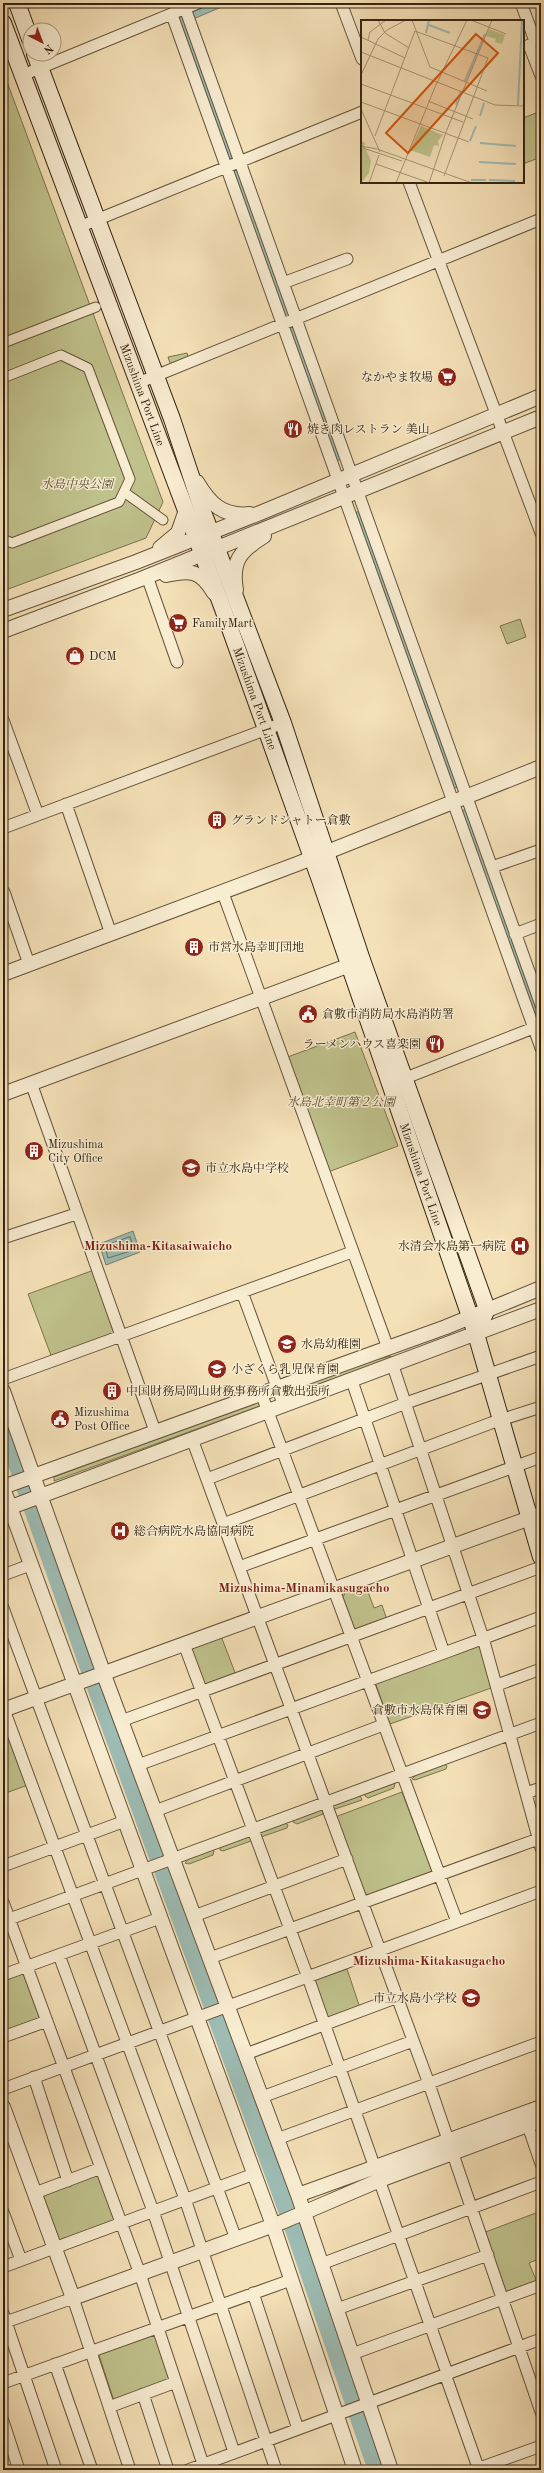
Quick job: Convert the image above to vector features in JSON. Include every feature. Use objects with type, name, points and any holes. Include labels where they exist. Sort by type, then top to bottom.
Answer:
[{"type":"main road","points":[[17,3],[24,22]]},
{"type":"main road","name":"Mizushima Port Line","points":[[3,23],[8,54],[23,75],[186,510],[203,535]]},
{"type":"main road","name":"Mizushima Port Line","points":[[38,62],[156,376],[190,472],[203,535],[230,606],[283,723],[327,853],[355,963],[390,1084],[476,1334],[514,1466],[535,1516],[541,1557]]},
{"type":"main road","name":"Mizushima Port Line","points":[[230,606],[265,730],[312,859],[355,963],[406,1078],[487,1309]]},
{"type":"main road","points":[[476,1334],[487,1309]]},
{"type":"street","points":[[62,53],[182,12],[198,3]]},
{"type":"street","points":[[341,3],[361,53]]},
{"type":"street","points":[[521,3],[541,76]]},
{"type":"street","points":[[182,12],[233,166],[290,322],[358,492],[375,562],[407,652],[453,803],[504,924],[537,1026],[541,1048]]},
{"type":"street","points":[[182,12],[233,166],[283,283],[290,322],[338,481],[375,562]]},
{"type":"street","points":[[23,75],[37,62]]},
{"type":"street","points":[[79,227],[233,166],[361,112]]},
{"type":"street","points":[[409,183],[541,533]]},
{"type":"street","points":[[138,383],[439,262],[541,219]]},
{"type":"street","points":[[283,283],[347,259]]},
{"type":"street","points":[[3,343],[96,307]]},
{"type":"street","points":[[3,376],[61,355],[88,368],[130,479],[119,502],[12,543],[3,538]]},
{"type":"street","points":[[3,610],[136,562],[260,513],[541,396]]},
{"type":"street","points":[[3,631],[144,579],[541,417]]},
{"type":"street","points":[[190,472],[206,498],[222,512],[234,514],[260,513]]},
{"type":"street","points":[[124,492],[163,520]]},
{"type":"street","points":[[136,562],[175,537],[182,524],[186,510]]},
{"type":"street","points":[[230,606],[235,565],[238,558],[250,546],[284,522]]},
{"type":"street","points":[[144,579],[177,572],[200,575],[230,606]]},
{"type":"street","points":[[144,579],[178,662]]},
{"type":"street","points":[[407,652],[467,798],[492,867],[504,924],[516,934],[541,1005]]},
{"type":"street","points":[[3,720],[38,814]]},
{"type":"street","points":[[3,828],[283,723]]},
{"type":"street","points":[[3,974],[312,859],[541,767]]},
{"type":"street","points":[[66,804],[112,934]]},
{"type":"street","points":[[492,867],[541,850]]},
{"type":"street","points":[[4,892],[29,964]]},
{"type":"street","points":[[223,892],[388,1348]]},
{"type":"street","points":[[516,934],[541,924]]},
{"type":"street","points":[[3,1094],[355,963]]},
{"type":"street","points":[[390,1084],[537,1026]]},
{"type":"street","points":[[31,1083],[76,1214],[155,1431]]},
{"type":"street","points":[[3,1238],[76,1214]]},
{"type":"street","points":[[3,1379],[352,1252]]},
{"type":"street","points":[[16,1482],[388,1348],[541,1288]]},
{"type":"street","points":[[242,1292],[284,1406]]},
{"type":"street","points":[[22,1503],[393,1366],[541,1309]]},
{"type":"street","points":[[206,1479],[406,1403],[541,1356]]},
{"type":"street","points":[[210,1958],[438,1874],[540,1841],[483,1638],[393,1366]]},
{"type":"street","points":[[352,1381],[394,1510],[444,1653]]},
{"type":"street","points":[[3,1391],[16,1482],[22,1503],[90,1678],[125,1820],[147,1868],[160,1918],[202,2017],[254,2174],[321,2264],[352,2354],[365,2404],[391,2470]]},
{"type":"street","points":[[261,1393],[456,1922]]},
{"type":"street","points":[[223,1524],[501,1420],[541,1407]]},
{"type":"street","points":[[192,1439],[274,1665],[292,1708],[398,1997],[472,2208],[541,2412]]},
{"type":"street","points":[[239,1567],[541,1457]]},
{"type":"street","points":[[16,1482],[22,1503],[30,1565],[90,1678],[121,1720],[155,1811],[168,1861],[194,1916],[210,1958],[223,2008],[246,2054],[298,2196],[288,2219],[291,2280],[339,2414],[355,2470]]},
{"type":"street","points":[[276,2470],[186,2199],[127,2044],[92,1943],[3,1709],[37,1698],[535,1516]]},
{"type":"street","points":[[3,1575],[30,1565]]},
{"type":"street","points":[[121,1720],[541,1567]]},
{"type":"street","points":[[3,1608],[236,2239]]},
{"type":"street","points":[[138,1765],[541,1617]]},
{"type":"street","points":[[184,1644],[308,1977],[378,2173],[477,2470],[541,2446]]},
{"type":"street","points":[[497,1685],[541,1669]]},
{"type":"street","points":[[6,1920],[541,1723]]},
{"type":"street","points":[[155,1811],[383,1725]]},
{"type":"street","points":[[526,1793],[541,1788]]},
{"type":"street","points":[[3,1866],[125,1820]]},
{"type":"street","points":[[194,1916],[347,1859]]},
{"type":"street","points":[[3,2088],[202,2017],[541,1891]]},
{"type":"street","points":[[3,1902],[6,1920],[27,1967],[122,2223],[203,2464]]},
{"type":"street","points":[[3,1976],[160,1918]]},
{"type":"street","points":[[59,1955],[153,2211],[234,2452]]},
{"type":"street","points":[[246,2054],[398,1997]]},
{"type":"street","points":[[3,2037],[47,2021]]},
{"type":"street","points":[[262,2097],[413,2041]]},
{"type":"street","points":[[277,2139],[541,2042]]},
{"type":"street","points":[[34,2077],[68,2181]]},
{"type":"street","points":[[3,2107],[56,2248],[130,2470]]},
{"type":"street","points":[[56,2470],[4,2320],[73,2298],[288,2219],[378,2173],[450,2146],[531,2120],[541,2107]]},
{"type":"street","points":[[531,2120],[541,2164]]},
{"type":"street","points":[[35,2193],[101,2168]]},
{"type":"street","points":[[298,2196],[351,2176],[378,2173]]},
{"type":"street","points":[[3,2267],[254,2174]]},
{"type":"street","points":[[288,2219],[351,2176]]},
{"type":"street","points":[[321,2264],[541,2182]]},
{"type":"street","points":[[3,2212],[21,2260]]},
{"type":"street","points":[[337,2309],[488,2255]]},
{"type":"street","points":[[3,2383],[220,2304],[291,2280]]},
{"type":"street","points":[[352,2354],[541,2285]]},
{"type":"street","points":[[253,2293],[298,2429]]},
{"type":"street","points":[[188,2470],[541,2339]]},
{"type":"street","points":[[55,2364],[92,2470]]},
{"type":"street","points":[[109,2407],[176,2382]]},
{"type":"street","points":[[143,2394],[168,2470]]},
{"type":"street","points":[[3,2421],[19,2470]]},
{"type":"green space","name":"水島中央公園","points":[[3,71],[163,502],[146,538],[3,591]]},
{"type":"green space","points":[[536,113],[541,126],[541,157],[524,164],[524,118]]},
{"type":"green space","points":[[187,353],[189,359],[171,366],[168,357]]},
{"type":"green space","points":[[520,619],[526,637],[507,644],[500,626]]},
{"type":"green space","name":"水島北幸町第２公園","points":[[355,1032],[398,1146],[328,1172],[285,1058]]},
{"type":"green space","points":[[94,1270],[116,1332],[112,1336],[52,1358],[28,1294]]},
{"type":"green space","points":[[391,1356],[391,1358],[286,1396],[284,1391],[358,1364]]},
{"type":"green space","points":[[258,1401],[260,1406],[54,1481],[54,1477]]},
{"type":"green space","points":[[365,1584],[374,1608],[382,1605],[387,1620],[355,1631],[343,1597],[347,1590]]},
{"type":"green space","points":[[221,1636],[236,1675],[203,1687],[189,1648]]},
{"type":"green space","points":[[481,1644],[494,1687],[390,1724],[375,1682]]},
{"type":"green space","points":[[3,1718],[28,1785],[3,1794]]},
{"type":"green space","points":[[444,1764],[447,1766],[446,1769],[415,1780],[412,1779],[417,1774]]},
{"type":"green space","points":[[395,1783],[394,1788],[368,1798],[365,1796],[365,1794]]},
{"type":"green space","points":[[402,1792],[433,1874],[365,1899],[335,1817]]},
{"type":"green space","points":[[360,1795],[362,1800],[332,1810],[332,1805]]},
{"type":"green space","points":[[323,1809],[323,1814],[297,1824],[293,1822],[293,1820]]},
{"type":"green space","points":[[285,1823],[288,1825],[287,1828],[261,1837],[258,1833]]},
{"type":"green space","points":[[250,1836],[251,1841],[223,1851],[220,1850],[220,1847]]},
{"type":"green space","points":[[211,1850],[214,1851],[213,1855],[189,1864],[185,1863],[189,1858]]},
{"type":"green space","points":[[347,1969],[360,2008],[327,2021],[313,1981]]},
{"type":"green space","points":[[23,1971],[42,2019],[3,2034],[3,1978]]},
{"type":"green space","points":[[99,2173],[116,2222],[59,2240],[41,2194]]},
{"type":"green space","points":[[541,2211],[541,2258],[529,2263],[537,2282],[505,2294],[483,2233]]},
{"type":"green space","points":[[155,2332],[171,2382],[114,2401],[98,2352]]},
{"type":"water","points":[[214,3],[231,3],[186,22],[342,459],[336,461],[178,18]]},
{"type":"water","points":[[360,511],[458,787],[452,789],[354,513]]},
{"type":"water","points":[[466,809],[541,1017],[541,1034],[461,811]]},
{"type":"water","points":[[133,1231],[140,1252],[106,1265],[99,1244]]},
{"type":"waterway","points":[[3,1424],[89,1668],[294,2229],[377,2470]]},
{"type":"waterway","points":[[3,1442],[16,1478]]},
{"type":"waterway","points":[[18,1485],[23,1498]]},
{"type":"waterway","points":[[26,1506],[86,1676]]},
{"type":"waterway","points":[[88,1683],[208,2010]]},
{"type":"waterway","points":[[210,2015],[284,2217]]},
{"type":"waterway","points":[[286,2224],[349,2408]]},
{"type":"waterway","points":[[351,2413],[370,2470]]},
{"type":"place","name":"なかやま牧場","points":[[447,377]]},
{"type":"place","name":"焼き肉レストラン 美山","points":[[293,429]]},
{"type":"place","name":"FamilyMart","points":[[178,623]]},
{"type":"place","name":"DCM","points":[[75,656]]},
{"type":"place","name":"グランドシャトー倉敷","points":[[217,820]]},
{"type":"place","name":"市営水島幸町団地","points":[[194,947]]},
{"type":"place","name":"倉敷市消防局水島消防署","points":[[308,1014]]},
{"type":"place","name":"ラーメンハウス喜楽園","points":[[435,1044]]},
{"type":"place","name":"Mizushima City Office","points":[[34,1151]]},
{"type":"place","name":"市立水島中学校","points":[[191,1168]]},
{"type":"place","name":"水清会水島第一病院","points":[[520,1246]]},
{"type":"place","name":"水島幼稚園","points":[[287,1344]]},
{"type":"place","name":"小ざくら乳児保育園","points":[[217,1369]]},
{"type":"place","name":"中国財務局岡山財務事務所倉敷出張所","points":[[112,1391]]},
{"type":"place","name":"Mizushima Post Office","points":[[60,1419]]},
{"type":"place","name":"総合病院水島協同病院","points":[[120,1531]]},
{"type":"place","name":"倉敷市水島保育園","points":[[482,1710]]},
{"type":"place","name":"市立水島小学校","points":[[471,1998]]},
{"type":"district","name":"Mizushima-Kitasaiwaicho","points":[[158,1245]]},
{"type":"district","name":"Mizushima-Minamikasugacho","points":[[304,1587]]},
{"type":"district","name":"Mizushima-Kitakasugacho","points":[[429,1960]]}]
